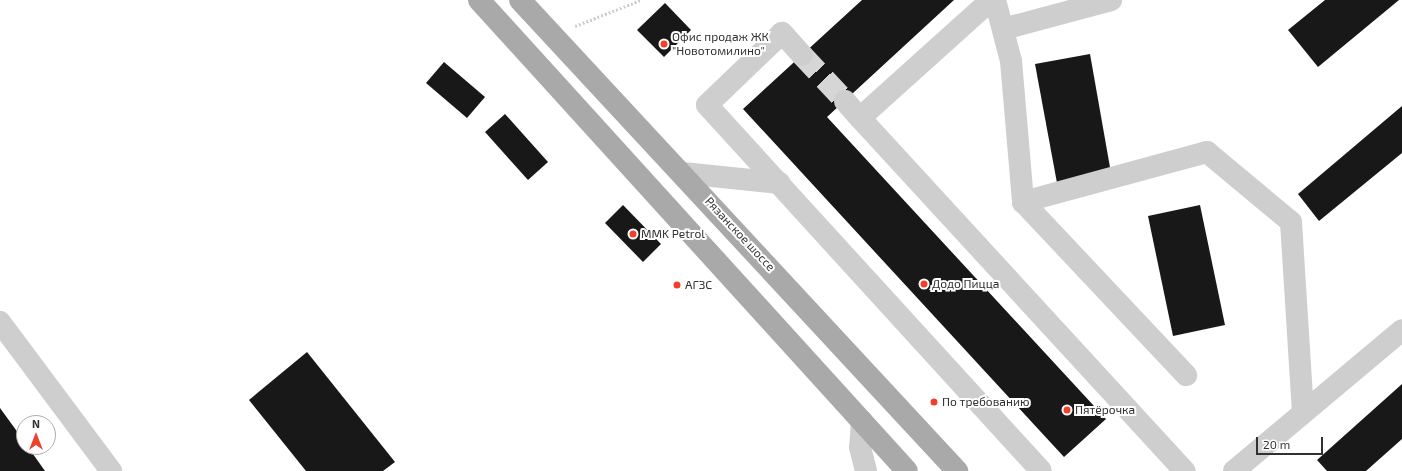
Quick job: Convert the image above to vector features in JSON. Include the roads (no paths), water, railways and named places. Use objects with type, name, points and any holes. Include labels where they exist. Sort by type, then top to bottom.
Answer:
[{"type":"main road","points":[[479,0],[907,471]]},
{"type":"main road","name":"Рязанское шоссе","points":[[520,0],[683,173],[957,471]]},
{"type":"lane","points":[[860,118],[991,0]]},
{"type":"lane","points":[[995,0],[1011,61],[1023,202],[1186,375]]},
{"type":"lane","points":[[1003,29],[1111,0]]},
{"type":"lane","points":[[802,55],[782,33],[707,104],[1041,471]]},
{"type":"lane","points":[[845,101],[1185,471]]},
{"type":"lane","points":[[1023,202],[1207,152],[1291,222],[1303,413]]},
{"type":"lane","points":[[683,173],[779,183]]},
{"type":"lane","points":[[0,322],[111,471]]},
{"type":"lane","points":[[1234,471],[1402,330]]},
{"type":"lane","points":[[862,421],[860,447],[866,471]]},
{"type":"tunnel","points":[[802,55],[845,101]]},
{"type":"place","name":"Офис продаж ЖК \"Новотомилино\"","points":[[664,44]]},
{"type":"place","name":"MMK Petrol","points":[[633,234]]},
{"type":"place","name":"Додо Пицца","points":[[924,284]]},
{"type":"place","name":"АГЗС","points":[[677,285]]},
{"type":"place","name":"По требованию","points":[[934,402]]},
{"type":"place","name":"Пятёрочка","points":[[1067,410]]}]
